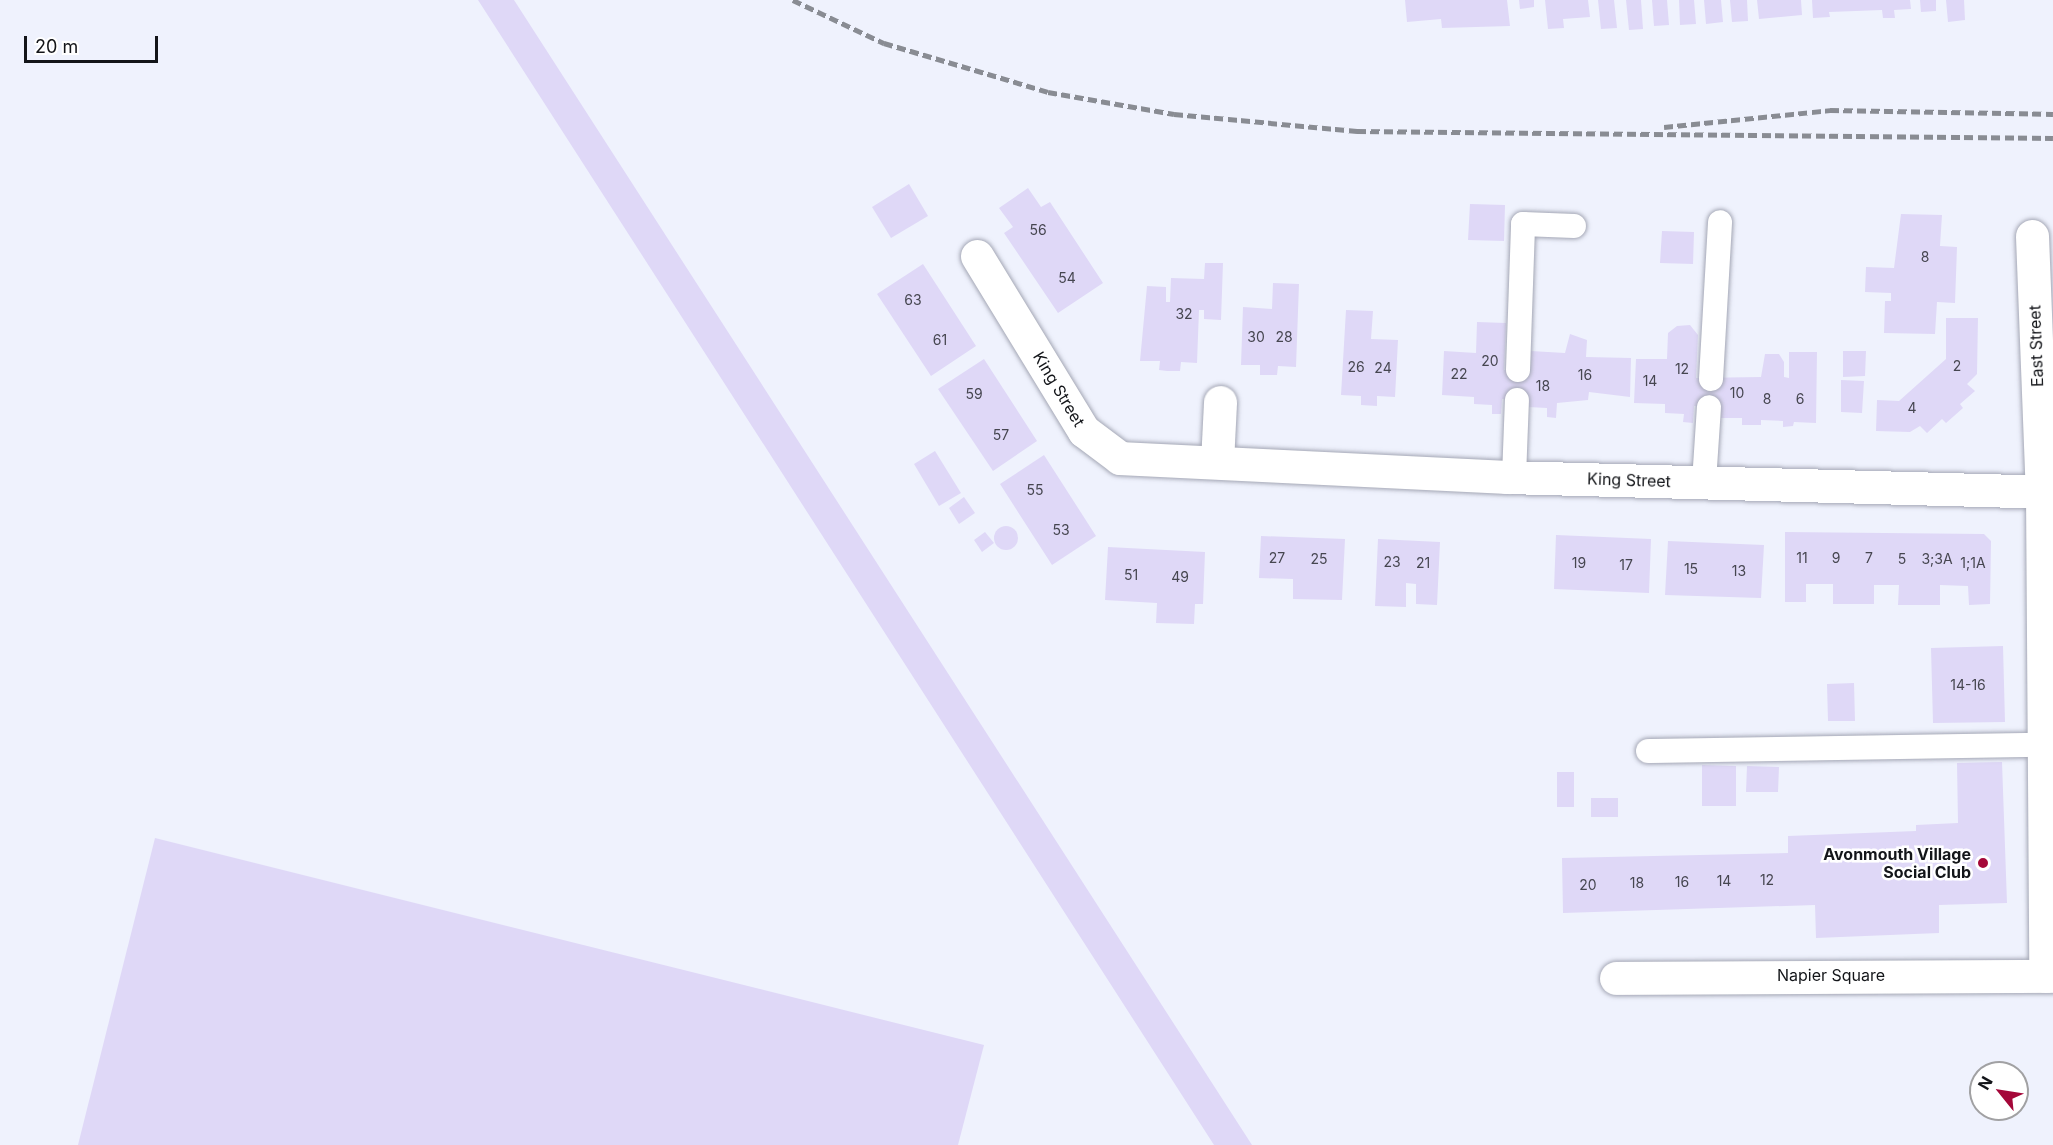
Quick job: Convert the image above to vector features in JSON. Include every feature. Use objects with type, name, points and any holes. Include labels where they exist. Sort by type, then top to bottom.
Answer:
[{"type":"street","name":"East Street","points":[[2043,237],[2047,492],[2044,745],[2049,976]]},
{"type":"street","name":"King Street","points":[[977,256],[1084,431],[1102,448],[1120,458],[1514,477],[2047,492]]},
{"type":"street","points":[[1217,462],[1221,402]]},
{"type":"street","name":"Napier Square","points":[[1616,978],[2049,976]]},
{"type":"lane","points":[[1711,379],[1720,222]]},
{"type":"lane","points":[[1518,370],[1523,224],[1574,226]]},
{"type":"lane","points":[[1514,477],[1517,400]]},
{"type":"lane","points":[[1704,482],[1709,407]]},
{"type":"lane","points":[[1648,750],[2044,745]]},
{"type":"building","points":[[478,0],[514,0],[1252,1145],[1214,1145]]},
{"type":"building","points":[[1405,0],[1507,0],[1510,26],[1442,28],[1441,19],[1407,22]]},
{"type":"building","points":[[1519,0],[1534,0],[1534,7],[1520,9]]},
{"type":"building","points":[[1545,0],[1588,0],[1590,17],[1563,19],[1564,28],[1548,29]]},
{"type":"building","points":[[1598,0],[1614,0],[1617,28],[1601,29]]},
{"type":"building","points":[[1626,0],[1641,0],[1643,29],[1629,30]]},
{"type":"building","points":[[1652,0],[1667,0],[1669,25],[1654,26]]},
{"type":"building","points":[[1679,0],[1694,0],[1696,24],[1680,25]]},
{"type":"building","points":[[1704,0],[1721,0],[1723,22],[1706,24]]},
{"type":"building","points":[[1730,0],[1747,0],[1748,21],[1732,22]]},
{"type":"building","points":[[1757,0],[1801,0],[1802,15],[1759,19]]},
{"type":"building","points":[[1812,0],[1910,0],[1911,9],[1894,10],[1895,18],[1883,18],[1882,10],[1829,12],[1830,17],[1813,18]]},
{"type":"building","points":[[1920,0],[1936,0],[1936,11],[1921,12]]},
{"type":"building","points":[[1946,0],[1964,0],[1965,20],[1948,22]]},
{"type":"building","points":[[909,184],[928,216],[891,238],[872,207]]},
{"type":"building","points":[[1028,188],[1041,207],[1050,202],[1103,283],[1058,313],[1004,233],[1013,227],[999,208]]},
{"type":"building","points":[[1470,204],[1505,205],[1504,241],[1468,240]]},
{"type":"building","points":[[1901,214],[1942,215],[1940,246],[1957,247],[1955,303],[1937,302],[1935,334],[1884,333],[1885,301],[1891,301],[1891,293],[1865,292],[1866,267],[1894,268]]},
{"type":"building","points":[[1662,231],[1694,232],[1693,264],[1660,263]]},
{"type":"building","points":[[1205,263],[1223,263],[1221,320],[1204,319],[1204,310],[1199,310],[1197,363],[1181,362],[1180,371],[1167,371],[1159,370],[1160,361],[1140,361],[1147,286],[1166,287],[1166,302],[1170,302],[1171,278],[1204,279]]},
{"type":"building","points":[[923,264],[976,346],[931,376],[877,294]]},
{"type":"building","points":[[1273,283],[1299,284],[1296,367],[1278,366],[1277,375],[1260,375],[1260,365],[1241,365],[1243,307],[1272,309]]},
{"type":"building","points":[[1346,310],[1373,311],[1371,339],[1398,340],[1395,397],[1377,396],[1377,406],[1361,405],[1361,396],[1341,395]]},
{"type":"building","points":[[1946,318],[1978,318],[1977,374],[1967,384],[1975,391],[1960,404],[1963,408],[1946,423],[1942,419],[1927,433],[1920,426],[1910,432],[1876,431],[1877,400],[1899,401],[1946,359]]},
{"type":"building","points":[[1477,322],[1506,323],[1504,370],[1530,371],[1531,351],[1565,353],[1570,334],[1587,340],[1586,357],[1631,358],[1630,397],[1589,392],[1588,400],[1557,403],[1556,418],[1547,417],[1547,408],[1528,407],[1528,400],[1502,399],[1501,414],[1492,414],[1492,405],[1474,404],[1474,397],[1442,395],[1444,351],[1476,353]]},
{"type":"building","points":[[1690,325],[1698,335],[1696,378],[1761,377],[1765,354],[1779,354],[1784,362],[1784,377],[1789,378],[1789,352],[1817,352],[1816,423],[1794,422],[1793,426],[1783,427],[1783,421],[1761,420],[1761,425],[1742,425],[1742,418],[1721,418],[1721,407],[1694,406],[1693,423],[1683,422],[1684,414],[1665,413],[1665,404],[1634,403],[1636,359],[1667,359],[1668,333],[1677,326]]},
{"type":"building","points":[[1843,351],[1866,351],[1865,376],[1843,377]]},
{"type":"building","points":[[984,359],[1037,441],[993,471],[938,389]]},
{"type":"building","points":[[1841,380],[1864,381],[1862,413],[1841,412]]},
{"type":"building","points":[[935,451],[961,493],[939,506],[914,464]]},
{"type":"building","points":[[1044,455],[1096,536],[1052,565],[1000,484]]},
{"type":"building","points":[[964,497],[975,513],[959,524],[949,508]]},
{"type":"building","points":[[1006,526],[1015,529],[1018,538],[1015,547],[1006,550],[997,547],[994,538],[997,529]]},
{"type":"building","points":[[985,532],[994,543],[982,552],[974,540]]},
{"type":"building","points":[[1785,532],[1984,534],[1991,541],[1990,604],[1969,605],[1968,586],[1940,585],[1940,605],[1898,605],[1899,585],[1874,585],[1874,604],[1833,604],[1833,584],[1806,584],[1806,602],[1785,602]]},
{"type":"building","points":[[1556,535],[1651,539],[1649,593],[1554,589]]},
{"type":"building","points":[[1261,536],[1345,539],[1342,600],[1293,599],[1293,579],[1259,578]]},
{"type":"building","points":[[1378,539],[1440,542],[1437,605],[1416,604],[1416,584],[1406,583],[1406,607],[1375,606]]},
{"type":"building","points":[[1668,541],[1764,545],[1761,598],[1665,595]]},
{"type":"building","points":[[1108,547],[1205,552],[1203,604],[1195,604],[1194,624],[1156,623],[1157,603],[1105,600]]},
{"type":"building","points":[[2003,646],[2005,722],[1933,723],[1931,648]]},
{"type":"building","points":[[1854,683],[1855,721],[1828,721],[1827,684]]},
{"type":"building","points":[[2002,762],[2007,903],[1939,905],[1939,933],[1816,938],[1815,905],[1563,913],[1562,858],[1788,853],[1788,836],[1916,831],[1916,825],[1958,823],[1957,763]]},
{"type":"building","points":[[1702,765],[1736,766],[1736,806],[1702,806]]},
{"type":"building","points":[[1747,766],[1779,767],[1778,792],[1746,792]]},
{"type":"building","points":[[1557,772],[1574,772],[1574,807],[1557,807]]},
{"type":"building","points":[[1591,798],[1618,798],[1618,817],[1591,817]]},
{"type":"building","points":[[155,838],[984,1045],[958,1145],[78,1145]]},
{"type":"railway","points":[[793,0],[884,43],[1048,92],[1174,114],[1357,131],[2053,138]]},
{"type":"railway","points":[[1664,127],[1830,110],[2053,114]]},
{"type":"place","name":"Avonmouth Village Social Club","points":[[1983,863]]}]
